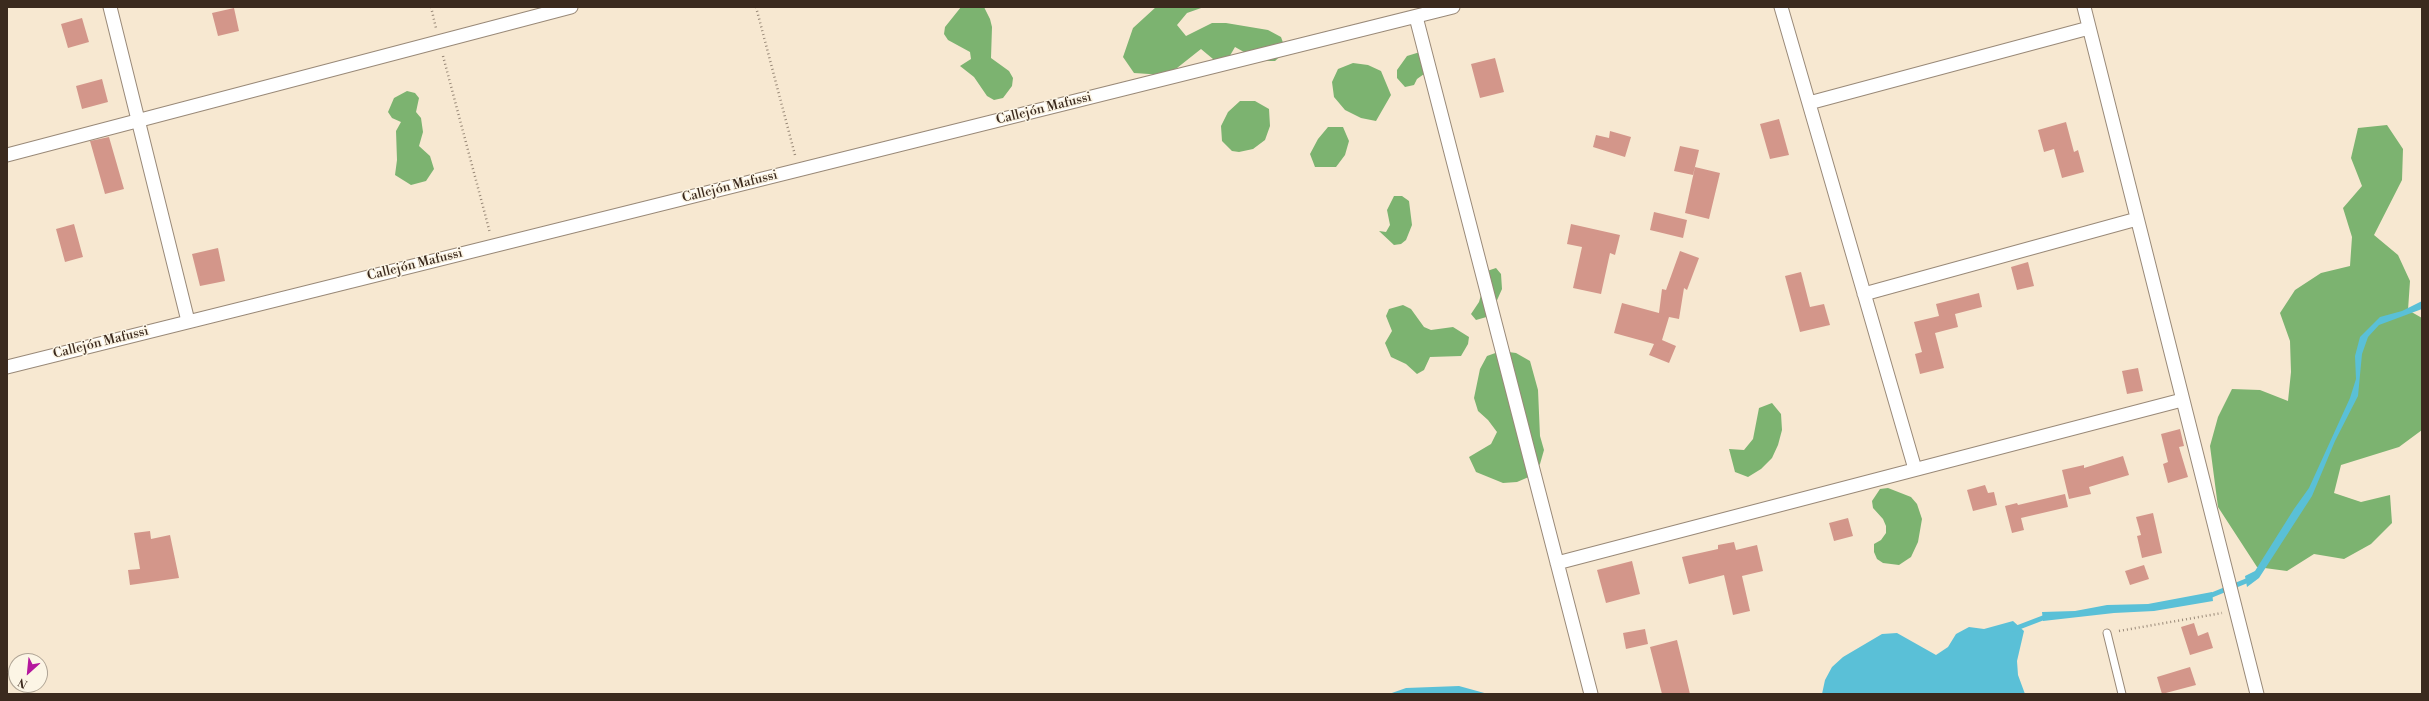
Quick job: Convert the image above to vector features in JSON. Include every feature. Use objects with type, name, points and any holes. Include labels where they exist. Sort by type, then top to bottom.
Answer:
[{"type":"street","points":[[110,7],[188,321]]},
{"type":"street","points":[[7,155],[571,7]]},
{"type":"street","name":"Callejón Mafussi","points":[[7,367],[493,245],[1416,17],[1437,9],[1453,7]]},
{"type":"street","points":[[1781,7],[1915,469]]},
{"type":"street","points":[[2084,7],[2257,694]]},
{"type":"street","points":[[1416,17],[1591,694]]},
{"type":"street","points":[[1809,104],[2089,28]]},
{"type":"street","points":[[1864,294],[2137,219]]},
{"type":"street","points":[[1557,563],[2182,400]]},
{"type":"lane","points":[[2107,633],[2122,694]]},
{"type":"path","points":[[431,7],[493,245]]},
{"type":"path","points":[[756,7],[799,170]]},
{"type":"path","points":[[2107,633],[2236,611]]},
{"type":"green space","points":[[961,7],[984,7],[990,19],[992,27],[991,58],[1009,71],[1013,78],[1012,86],[1003,98],[994,100],[987,96],[974,77],[960,66],[971,59],[970,52],[948,40],[944,34],[945,27]]},
{"type":"green space","points":[[1156,7],[1204,7],[1187,13],[1177,25],[1186,36],[1212,23],[1226,23],[1268,30],[1281,37],[1286,51],[1275,61],[1260,61],[1235,47],[1228,59],[1213,59],[1201,49],[1177,68],[1164,75],[1134,73],[1123,57],[1133,28]]},
{"type":"green space","points":[[1420,52],[1424,74],[1417,79],[1414,85],[1405,87],[1397,78],[1397,70],[1407,56]]},
{"type":"green space","points":[[1353,63],[1368,65],[1381,71],[1391,95],[1376,121],[1361,118],[1345,110],[1334,97],[1332,82],[1338,69]]},
{"type":"green space","points":[[407,91],[415,93],[419,98],[416,112],[421,118],[423,132],[419,146],[430,156],[434,169],[426,181],[411,185],[395,175],[397,160],[396,131],[401,122],[392,118],[388,112],[394,98]]},
{"type":"green space","points":[[1240,101],[1255,101],[1269,109],[1270,126],[1265,140],[1253,149],[1239,152],[1232,151],[1222,141],[1221,126],[1228,112]]},
{"type":"green space","points":[[2387,125],[2403,149],[2402,180],[2374,235],[2398,255],[2410,281],[2408,310],[2422,318],[2422,430],[2399,447],[2341,465],[2334,493],[2361,502],[2390,495],[2392,523],[2371,544],[2344,559],[2314,554],[2287,571],[2257,567],[2218,507],[2210,446],[2218,417],[2232,389],[2260,390],[2288,401],[2291,372],[2290,341],[2280,313],[2295,290],[2321,273],[2350,266],[2352,237],[2343,208],[2362,186],[2351,158],[2358,128]]},
{"type":"green space","points":[[1328,127],[1343,127],[1349,141],[1345,155],[1336,167],[1315,167],[1310,154],[1318,139]]},
{"type":"green space","points":[[1394,196],[1402,196],[1409,201],[1412,225],[1406,240],[1401,244],[1394,245],[1379,231],[1386,232],[1390,225],[1387,210]]},
{"type":"green space","points":[[1496,268],[1501,274],[1502,289],[1490,316],[1476,320],[1471,314],[1479,302],[1481,295],[1478,280],[1481,273]]},
{"type":"green space","points":[[1403,305],[1411,309],[1424,327],[1431,330],[1453,327],[1469,337],[1468,344],[1461,356],[1430,357],[1424,370],[1417,374],[1406,364],[1391,357],[1385,343],[1392,331],[1386,316],[1389,309]]},
{"type":"green space","points":[[1501,351],[1516,353],[1530,361],[1538,390],[1540,436],[1544,450],[1540,464],[1531,476],[1517,482],[1503,483],[1476,472],[1469,457],[1491,444],[1497,432],[1488,420],[1478,411],[1474,398],[1480,369],[1487,356]]},
{"type":"green space","points":[[1772,403],[1781,414],[1782,430],[1778,445],[1772,458],[1761,469],[1748,477],[1735,472],[1729,449],[1744,450],[1753,439],[1759,408]]},
{"type":"green space","points":[[1888,488],[1911,497],[1917,504],[1922,519],[1918,542],[1911,557],[1899,565],[1883,563],[1877,559],[1874,552],[1874,544],[1881,540],[1886,533],[1886,526],[1883,519],[1873,508],[1872,501],[1880,489]]},
{"type":"water","points":[[2422,301],[2422,309],[2379,325],[2368,337],[2362,354],[2358,396],[2335,441],[2312,496],[2259,578],[2247,587],[2245,576],[2255,571],[2309,488],[2350,398],[2356,379],[2355,356],[2360,337],[2380,317],[2402,311]]},
{"type":"water","points":[[2212,592],[2213,601],[2154,611],[2114,613],[2043,621],[2042,612],[2075,611],[2107,605],[2148,604]]},
{"type":"water","points":[[2013,621],[2024,631],[2017,661],[2018,675],[2025,694],[1822,694],[1825,680],[1832,667],[1843,657],[1882,634],[1897,633],[1936,655],[1948,647],[1956,634],[1969,627],[1984,629]]},
{"type":"water","points":[[1459,686],[1488,694],[1389,694],[1406,688]]},
{"type":"building","points":[[234,8],[239,31],[218,36],[212,13]]},
{"type":"building","points":[[82,18],[89,42],[68,48],[61,24]]},
{"type":"building","points":[[1495,58],[1504,92],[1480,98],[1471,64]]},
{"type":"building","points":[[102,79],[108,102],[82,109],[76,86]]},
{"type":"building","points":[[1779,119],[1789,155],[1770,159],[1760,124]]},
{"type":"building","points":[[2066,122],[2074,152],[2078,150],[2084,172],[2062,178],[2054,149],[2044,152],[2038,130]]},
{"type":"building","points":[[1610,131],[1631,137],[1625,157],[1593,147],[1596,135],[1609,138]]},
{"type":"building","points":[[109,137],[124,189],[105,194],[90,141]]},
{"type":"building","points":[[1680,146],[1699,150],[1693,175],[1674,171]]},
{"type":"building","points":[[1695,167],[1720,173],[1709,219],[1685,213]]},
{"type":"building","points":[[1654,212],[1687,220],[1683,238],[1650,230]]},
{"type":"building","points":[[74,224],[83,257],[65,262],[56,229]]},
{"type":"building","points":[[1571,224],[1620,235],[1615,255],[1610,253],[1601,294],[1573,288],[1582,247],[1567,244]]},
{"type":"building","points":[[218,248],[225,281],[200,286],[192,254]]},
{"type":"building","points":[[1680,251],[1699,258],[1687,290],[1684,288],[1679,319],[1669,317],[1662,340],[1676,346],[1669,363],[1649,355],[1654,344],[1614,333],[1622,303],[1659,313],[1662,289],[1666,290]]},
{"type":"building","points":[[2028,262],[2034,286],[2017,290],[2011,267]]},
{"type":"building","points":[[1801,272],[1810,307],[1824,304],[1830,325],[1800,332],[1785,276]]},
{"type":"building","points":[[1979,293],[1982,307],[1955,314],[1958,327],[1935,333],[1944,368],[1920,374],[1915,354],[1922,352],[1914,322],[1939,316],[1936,304]]},
{"type":"building","points":[[2138,368],[2143,391],[2127,394],[2122,371]]},
{"type":"building","points":[[2180,429],[2184,446],[2179,447],[2188,477],[2168,483],[2163,464],[2168,462],[2161,434]]},
{"type":"building","points":[[2123,456],[2129,475],[2089,487],[2091,494],[2069,499],[2062,470],[2084,465],[2084,468]]},
{"type":"building","points":[[1985,485],[1988,493],[1994,492],[1997,505],[1973,511],[1967,490]]},
{"type":"building","points":[[2065,494],[2068,507],[2021,518],[2024,530],[2012,533],[2005,506],[2017,503],[2018,505]]},
{"type":"building","points":[[2153,513],[2162,553],[2142,558],[2137,536],[2141,535],[2136,517]]},
{"type":"building","points":[[1848,518],[1853,536],[1834,541],[1829,523]]},
{"type":"building","points":[[150,531],[151,539],[170,535],[179,578],[130,585],[128,570],[140,569],[134,533]]},
{"type":"building","points":[[1734,542],[1736,550],[1757,545],[1763,571],[1742,576],[1750,611],[1733,615],[1724,575],[1689,584],[1682,557],[1718,549],[1718,545]]},
{"type":"building","points":[[1632,561],[1640,594],[1606,603],[1597,570]]},
{"type":"building","points":[[2144,565],[2149,579],[2130,585],[2125,571]]},
{"type":"building","points":[[2194,623],[2198,636],[2208,632],[2213,648],[2190,655],[2181,627]]},
{"type":"building","points":[[1645,629],[1648,644],[1626,649],[1623,633]]},
{"type":"building","points":[[1677,640],[1690,694],[1662,694],[1650,647]]},
{"type":"building","points":[[2190,667],[2196,685],[2162,694],[2157,677]]},
{"type":"waterway","points":[[2207,597],[2251,579]]},
{"type":"waterway","points":[[2014,629],[2048,616]]}]
